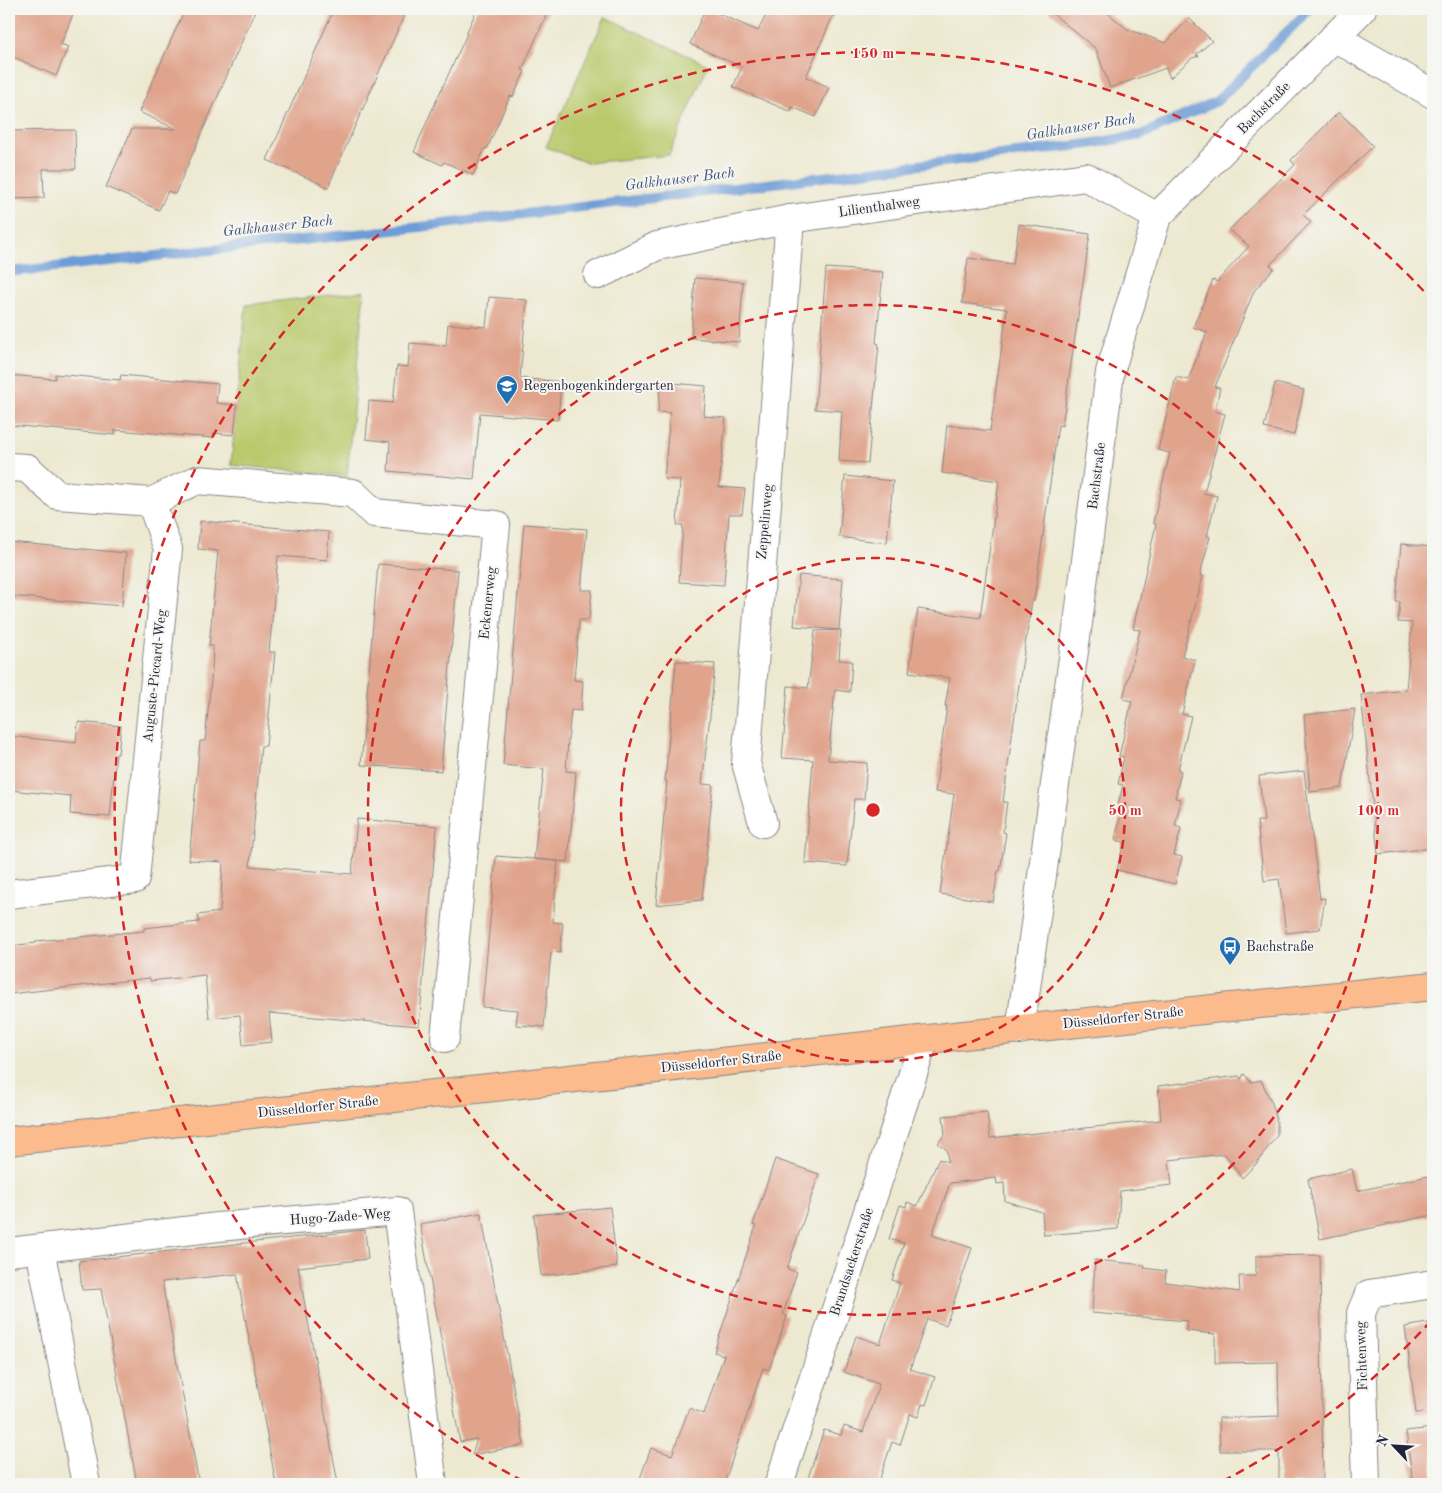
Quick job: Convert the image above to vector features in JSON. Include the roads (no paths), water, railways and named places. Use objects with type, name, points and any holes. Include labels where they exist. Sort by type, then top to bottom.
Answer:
[{"type":"main road","name":"Düsseldorfer Straße","points":[[9,1141],[1433,986]]},
{"type":"street","name":"Bachstraße","points":[[1020,1030],[1078,623],[1110,372],[1157,217],[1362,9]]},
{"type":"street","points":[[1334,37],[1433,94]]},
{"type":"street","name":"Lilienthalweg","points":[[598,275],[657,246],[790,219],[1086,177],[1157,217]]},
{"type":"street","name":"Zeppelinweg","points":[[763,823],[746,763],[790,219]]},
{"type":"street","points":[[9,468],[26,468],[57,495],[151,502]]},
{"type":"street","name":"Eckenerweg","points":[[151,502],[197,480],[353,493],[374,513],[496,525],[445,1038]]},
{"type":"street","name":"Auguste-Piccard-Weg","points":[[9,894],[135,879],[168,549],[151,502]]},
{"type":"street","name":"Brandsackerstraße","points":[[779,1484],[924,1040]]},
{"type":"street","name":"Hugo-Zade-Weg","points":[[9,1252],[218,1227],[397,1211],[433,1484]]},
{"type":"street","points":[[40,1249],[86,1484]]},
{"type":"street","name":"Fichtenweg","points":[[1366,1484],[1361,1313],[1369,1294],[1433,1284]]},
{"type":"waterway","name":"Galkhauser Bach","points":[[9,272],[412,228],[1089,144],[1141,135],[1217,101],[1310,9]]},
{"type":"place","name":"Regenbogenkindergarten","points":[[507,405]]},
{"type":"place","name":"Bachstraße","points":[[1230,966]]}]
